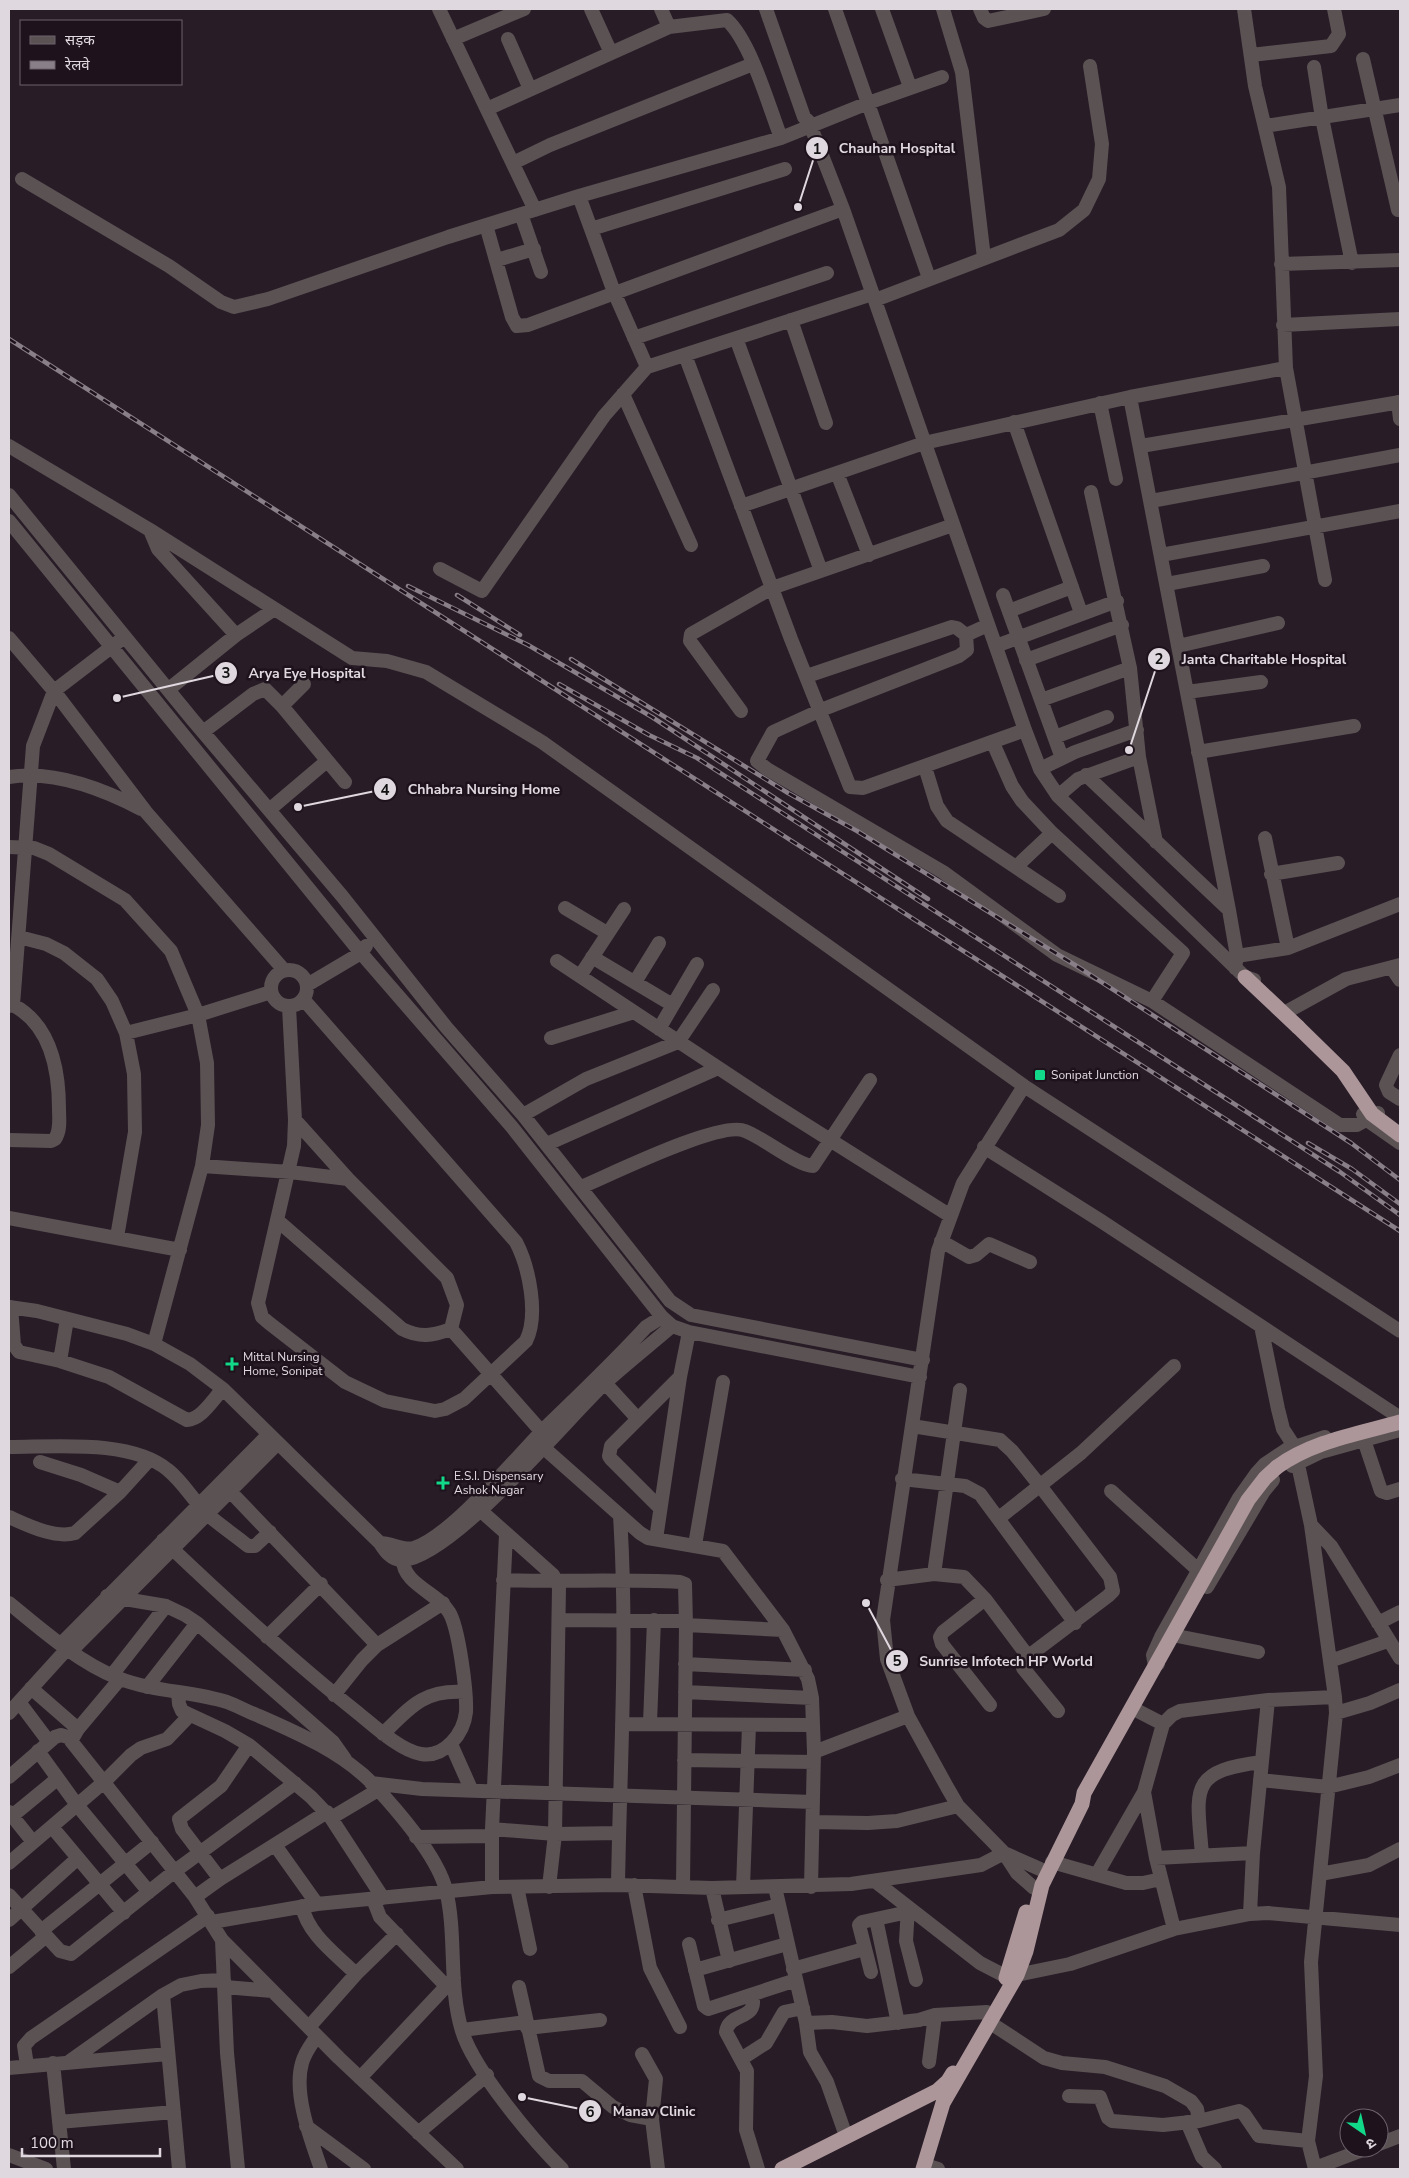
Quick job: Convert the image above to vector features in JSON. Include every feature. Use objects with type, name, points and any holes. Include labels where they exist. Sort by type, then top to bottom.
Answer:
[{"type":"highway","points":[[1239,967],[1348,1076],[1372,1114],[1400,1135]]},
{"type":"highway","points":[[782,2169],[937,2091],[948,2081],[1012,1976],[1041,1876],[1074,1802],[1084,1793],[1248,1500],[1265,1478],[1290,1458],[1326,1442],[1400,1421]]},
{"type":"highway","points":[[929,2168],[940,2110],[988,2017]]},
{"type":"street","points":[[439,9],[513,163],[528,212],[534,249],[541,272]]},
{"type":"street","points":[[453,39],[524,9]]},
{"type":"street","points":[[591,9],[611,53]]},
{"type":"street","points":[[661,9],[669,27]]},
{"type":"street","points":[[766,9],[804,117],[810,124],[842,209],[1040,769],[1058,796],[1349,1070],[1372,1117],[1400,1128]]},
{"type":"street","points":[[775,9],[811,116],[810,124]]},
{"type":"street","points":[[835,9],[929,278]]},
{"type":"street","points":[[882,9],[910,87]]},
{"type":"street","points":[[943,9],[962,72],[984,258]]},
{"type":"street","points":[[980,9],[984,18],[988,21],[1044,9]]},
{"type":"street","points":[[1244,9],[1251,55],[1279,187],[1286,368],[1325,580]]},
{"type":"street","points":[[1251,55],[1331,46],[1339,34],[1334,9]]},
{"type":"street","points":[[486,109],[669,27],[726,20],[734,27],[753,64],[781,138]]},
{"type":"street","points":[[508,39],[530,89]]},
{"type":"street","points":[[1364,59],[1398,210]]},
{"type":"street","points":[[513,163],[550,145],[753,64]]},
{"type":"street","points":[[440,570],[482,591],[604,416],[647,367],[791,320],[873,297],[1059,230],[1084,210],[1100,178],[1102,144],[1090,66]]},
{"type":"street","points":[[1314,67],[1322,118],[1352,263]]},
{"type":"street","points":[[22,179],[169,266],[221,302],[234,307],[268,299],[486,225],[579,196],[781,138],[810,124],[942,77]]},
{"type":"street","points":[[1265,126],[1400,106]]},
{"type":"street","points":[[591,229],[785,169]]},
{"type":"street","points":[[579,196],[614,292],[647,367]]},
{"type":"street","points":[[486,225],[512,317],[517,326],[528,325],[842,209]]},
{"type":"street","points":[[497,260],[534,249]]},
{"type":"street","points":[[1281,264],[1400,260]]},
{"type":"street","points":[[634,338],[827,273]]},
{"type":"street","points":[[1283,325],[1400,319]]},
{"type":"street","points":[[791,320],[826,423]]},
{"type":"street","points":[[736,338],[790,489],[822,571]]},
{"type":"street","points":[[685,355],[772,588],[850,787],[863,788],[1025,730]]},
{"type":"street","points":[[741,506],[924,443],[1130,396],[1286,368]]},
{"type":"street","points":[[623,394],[691,545]]},
{"type":"street","points":[[1130,396],[1239,967],[1246,984],[1341,1078],[1372,1117],[1400,1143]]},
{"type":"street","points":[[1141,446],[1399,402],[1400,420]]},
{"type":"street","points":[[1100,403],[1116,479]]},
{"type":"street","points":[[1014,422],[1081,613]]},
{"type":"street","points":[[9,446],[150,530],[273,610],[352,658],[386,661],[426,672],[542,742],[1024,1086],[1400,1331]]},
{"type":"street","points":[[1151,501],[1400,455]]},
{"type":"street","points":[[837,473],[869,555]]},
{"type":"street","points":[[1091,492],[1117,601],[1130,668],[1139,757],[1156,842]]},
{"type":"street","points":[[9,495],[203,732],[342,896],[446,1027],[547,1144],[670,1301],[684,1311],[732,1325],[923,1360]]},
{"type":"street","points":[[1161,555],[1400,511]]},
{"type":"street","points":[[9,521],[361,953],[512,1127],[667,1322],[689,1332],[920,1377]]},
{"type":"street","points":[[740,711],[690,641],[689,637],[693,633],[772,588],[953,525]]},
{"type":"street","points":[[150,530],[158,549],[236,635]]},
{"type":"street","points":[[1167,584],[1263,566]]},
{"type":"street","points":[[1009,611],[1072,587]]},
{"type":"street","points":[[1003,595],[1062,758]]},
{"type":"street","points":[[996,646],[1117,601]]},
{"type":"street","points":[[169,689],[236,635],[273,610]]},
{"type":"street","points":[[1178,646],[1278,623]]},
{"type":"street","points":[[966,635],[988,625]]},
{"type":"street","points":[[1026,660],[1122,625]]},
{"type":"street","points":[[807,676],[952,627],[957,628],[966,635],[967,650],[959,656],[821,710],[773,732],[757,761],[767,769],[943,872],[1057,955],[1152,1001],[1340,1125],[1357,1125],[1372,1117]]},
{"type":"street","points":[[9,1140],[51,1141],[55,1139],[59,1128],[59,1081],[52,1048],[27,1012],[11,1005],[33,746],[54,691],[125,637]]},
{"type":"street","points":[[9,638],[54,691],[146,812],[284,970],[298,973],[307,985],[308,992],[304,1000],[289,1007],[278,1002],[271,992],[275,976],[284,970]]},
{"type":"street","points":[[1041,700],[1130,668]]},
{"type":"street","points":[[1187,692],[1261,682]]},
{"type":"street","points":[[282,706],[304,684]]},
{"type":"street","points":[[203,732],[259,691],[265,689],[282,706],[344,782]]},
{"type":"street","points":[[1054,737],[1107,717]]},
{"type":"street","points":[[1198,752],[1354,726]]},
{"type":"street","points":[[1040,769],[1062,758],[1137,730]]},
{"type":"street","points":[[993,743],[1012,786],[1022,801],[1052,833],[1183,953],[1152,1001]]},
{"type":"street","points":[[1058,796],[1078,779],[1086,775],[1139,757]]},
{"type":"street","points":[[269,810],[327,761]]},
{"type":"street","points":[[925,766],[937,806],[947,822],[1017,866],[1059,896]]},
{"type":"street","points":[[9,777],[30,774],[81,783],[123,800],[146,812]]},
{"type":"street","points":[[1086,775],[1228,910]]},
{"type":"street","points":[[1017,866],[1052,833]]},
{"type":"street","points":[[1265,838],[1288,948]]},
{"type":"street","points":[[9,846],[34,848],[50,854],[125,900],[171,951],[198,1015],[207,1063],[209,1091],[208,1125],[202,1166],[154,1344]]},
{"type":"street","points":[[1271,874],[1338,864]]},
{"type":"street","points":[[1239,967],[1400,904]]},
{"type":"street","points":[[565,908],[607,933]]},
{"type":"street","points":[[580,976],[624,908]]},
{"type":"street","points":[[16,929],[64,953],[97,979],[112,1001],[126,1033],[135,1082],[135,1132],[117,1237]]},
{"type":"street","points":[[307,985],[361,953],[373,937]]},
{"type":"street","points":[[635,982],[659,943]]},
{"type":"street","points":[[592,957],[671,1004]]},
{"type":"street","points":[[557,961],[718,1068],[949,1215]]},
{"type":"street","points":[[658,1029],[696,964]]},
{"type":"street","points":[[1288,1011],[1346,979],[1398,971]]},
{"type":"street","points":[[523,1115],[586,1079],[678,1042],[713,990]]},
{"type":"street","points":[[126,1033],[198,1015],[271,992]]},
{"type":"street","points":[[289,1007],[296,1120],[290,1172],[258,1304],[259,1310],[269,1323],[345,1382],[385,1401],[435,1411],[455,1405],[526,1341],[530,1332],[532,1323],[528,1278],[522,1254],[516,1242],[304,1000]]},
{"type":"street","points":[[551,1038],[634,1012]]},
{"type":"street","points":[[1400,1055],[1386,1085],[1389,1092],[1400,1099]]},
{"type":"street","points":[[547,1144],[718,1068]]},
{"type":"street","points":[[581,1187],[693,1140],[716,1132],[739,1129],[745,1130],[809,1166],[816,1164],[870,1080]]},
{"type":"street","points":[[1024,1086],[963,1183],[949,1215],[941,1241],[887,1580],[882,1620],[887,1659],[908,1716],[958,1806],[1004,1853],[1017,1873],[1041,1876],[1097,1874],[1134,1884],[1161,1879]]},
{"type":"street","points":[[296,1120],[348,1179],[447,1278],[457,1305],[451,1329]]},
{"type":"street","points":[[984,1147],[1261,1326],[1400,1421]]},
{"type":"street","points":[[202,1166],[290,1172],[348,1179]]},
{"type":"street","points":[[9,1218],[180,1250]]},
{"type":"street","points":[[277,1220],[402,1329],[420,1336],[432,1336],[451,1329]]},
{"type":"street","points":[[941,1241],[969,1257],[976,1255],[989,1244],[1030,1262]]},
{"type":"street","points":[[223,1389],[200,1414],[194,1419],[187,1420],[109,1377],[60,1360],[19,1352],[14,1345],[10,1307],[127,1334],[154,1344],[190,1364],[223,1389],[380,1542],[393,1557],[403,1560],[426,1552],[480,1510],[542,1439],[646,1327],[667,1322]]},
{"type":"street","points":[[60,1360],[67,1319]]},
{"type":"street","points":[[380,1542],[390,1543],[403,1548],[413,1548],[440,1532],[605,1383],[667,1322]]},
{"type":"street","points":[[1261,1326],[1281,1419],[1294,1446],[1311,1525],[1335,1698],[1336,1713],[1311,1962],[1316,2091],[1308,2141],[1315,2169],[1343,2158]]},
{"type":"street","points":[[451,1329],[491,1374],[542,1439],[620,1516],[640,1533],[656,1539],[723,1551],[783,1630],[805,1670],[812,1698],[814,1757],[811,1887]]},
{"type":"street","points":[[656,1539],[680,1377],[689,1332]]},
{"type":"street","points":[[999,1518],[1042,1487],[1174,1366]]},
{"type":"street","points":[[660,1508],[609,1456],[610,1446],[680,1377]]},
{"type":"street","points":[[695,1545],[723,1382]]},
{"type":"street","points":[[605,1383],[637,1418]]},
{"type":"street","points":[[934,1574],[960,1390]]},
{"type":"street","points":[[1400,1421],[1364,1440],[1321,1452],[1283,1471],[1264,1491],[1163,1660],[1155,1666],[1153,1655],[1157,1646],[1239,1498],[1256,1474],[1275,1456],[1294,1446],[1400,1421]]},
{"type":"street","points":[[912,1426],[954,1431],[1000,1440],[1012,1451],[1042,1487],[1110,1578],[1113,1591],[1108,1596],[1074,1623],[1027,1655],[1022,1661],[1023,1668],[1058,1711]]},
{"type":"street","points":[[9,1713],[66,1648],[108,1596],[167,1544],[274,1439]]},
{"type":"street","points":[[1364,1440],[1381,1491],[1387,1493],[1400,1489]]},
{"type":"street","points":[[9,1447],[52,1446],[103,1449],[150,1459],[168,1469],[203,1509],[252,1547],[270,1532]]},
{"type":"street","points":[[9,1516],[58,1535],[66,1536],[82,1528],[120,1492],[150,1459]]},
{"type":"street","points":[[40,1462],[81,1475],[120,1492]]},
{"type":"street","points":[[902,1479],[948,1483],[974,1490],[999,1518],[1074,1623]]},
{"type":"street","points":[[225,1486],[321,1584],[377,1645]]},
{"type":"street","points":[[1111,1491],[1198,1570]]},
{"type":"street","points":[[480,1510],[557,1582],[559,1587],[556,1792],[549,1887]]},
{"type":"street","points":[[618,1885],[622,1724],[620,1516]]},
{"type":"street","points":[[1311,1525],[1331,1546],[1388,1641],[1400,1656]]},
{"type":"street","points":[[492,1887],[492,1833],[506,1534]]},
{"type":"street","points":[[167,1544],[267,1637],[334,1695],[383,1734],[421,1754],[432,1754],[451,1744],[460,1732],[466,1713],[465,1692],[453,1620],[443,1603],[410,1577],[403,1568],[403,1560]]},
{"type":"street","points":[[66,1648],[123,1598],[167,1544]]},
{"type":"street","points":[[887,1580],[934,1574],[964,1577],[985,1599],[1027,1655]]},
{"type":"street","points":[[503,1580],[557,1582],[622,1579],[683,1583],[686,1588],[683,1886]]},
{"type":"street","points":[[267,1637],[321,1584]]},
{"type":"street","points":[[108,1596],[166,1606],[197,1623],[333,1742],[346,1763]]},
{"type":"street","points":[[985,1599],[943,1632],[940,1637],[942,1644],[990,1705]]},
{"type":"street","points":[[9,1602],[66,1648],[116,1677],[147,1686],[228,1702],[290,1730],[346,1763],[374,1787],[434,1860],[446,1890],[450,1982],[462,2030],[487,2076],[538,2143],[562,2169]]},
{"type":"street","points":[[334,1695],[362,1660],[377,1645],[443,1603]]},
{"type":"street","points":[[166,1606],[74,1734],[72,1745],[175,1871],[210,1919],[222,1940],[360,2078],[457,2169]]},
{"type":"street","points":[[1378,1623],[1400,1612]]},
{"type":"street","points":[[559,1620],[654,1620],[783,1630]]},
{"type":"street","points":[[650,1723],[654,1620]]},
{"type":"street","points":[[147,1686],[197,1623]]},
{"type":"street","points":[[1177,1636],[1258,1652]]},
{"type":"street","points":[[1330,1661],[1388,1641]]},
{"type":"street","points":[[685,1664],[805,1670]]},
{"type":"street","points":[[30,1688],[74,1734]]},
{"type":"street","points":[[1336,1713],[1370,1703],[1400,1690]]},
{"type":"street","points":[[383,1734],[407,1709],[422,1698],[450,1691],[465,1692]]},
{"type":"street","points":[[178,1692],[179,1708],[249,1745],[295,1783],[329,1815],[378,1899],[378,1914],[396,1934],[450,1982]]},
{"type":"street","points":[[685,1692],[812,1698]]},
{"type":"street","points":[[1097,1874],[1144,1792],[1163,1724],[1172,1715],[1180,1711],[1268,1700],[1335,1698]]},
{"type":"street","points":[[1250,1914],[1253,1853],[1268,1700]]},
{"type":"street","points":[[19,1702],[43,1747],[57,1779],[149,1892]]},
{"type":"street","points":[[1132,1708],[1163,1724]]},
{"type":"street","points":[[9,1863],[104,1782],[130,1755],[142,1748],[167,1739],[190,1715]]},
{"type":"street","points":[[684,1760],[814,1757],[908,1716]]},
{"type":"street","points":[[622,1724],[812,1725]]},
{"type":"street","points":[[743,1887],[748,1799],[749,1725]]},
{"type":"street","points":[[9,1777],[58,1736],[74,1734]]},
{"type":"street","points":[[451,1744],[471,1789]]},
{"type":"street","points":[[220,1879],[182,1830],[179,1819],[221,1786],[249,1745]]},
{"type":"street","points":[[1202,1855],[1198,1803],[1204,1782],[1222,1769],[1262,1762]]},
{"type":"street","points":[[1260,1780],[1328,1787],[1369,1777],[1400,1764]]},
{"type":"street","points":[[33,1842],[10,1814],[57,1779]]},
{"type":"street","points":[[9,1895],[63,1954],[71,1954],[175,1871],[295,1783]]},
{"type":"street","points":[[195,1897],[220,1879],[374,1787],[813,1802]]},
{"type":"street","points":[[1144,1792],[1156,1858],[1174,1929]]},
{"type":"street","points":[[813,1822],[868,1823],[897,1820],[958,1806]]},
{"type":"street","points":[[52,1827],[124,1913]]},
{"type":"street","points":[[416,1837],[492,1833],[619,1833]]},
{"type":"street","points":[[9,1967],[124,1862],[152,1842]]},
{"type":"street","points":[[275,1846],[317,1904]]},
{"type":"street","points":[[1320,1874],[1369,1865],[1400,1849]]},
{"type":"street","points":[[1004,1853],[1041,1876]]},
{"type":"street","points":[[27,2065],[24,2046],[31,2038],[210,1919],[317,1904],[492,1887],[634,1885],[712,1888],[811,1887],[876,1882],[980,1866],[1004,1853]]},
{"type":"street","points":[[1156,1858],[1253,1853]]},
{"type":"street","points":[[9,1920],[78,1858]]},
{"type":"street","points":[[876,1882],[908,1909],[980,1963],[1012,1976],[1070,1964],[1174,1929],[1250,1914],[1268,1913],[1400,1925]]},
{"type":"street","points":[[634,1885],[650,1968],[680,2027]]},
{"type":"street","points":[[517,1887],[530,1949]]},
{"type":"street","points":[[776,1887],[787,1944],[803,2008],[810,2052],[827,2082],[846,2136]]},
{"type":"street","points":[[712,1888],[729,1961]]},
{"type":"street","points":[[718,1920],[779,1905]]},
{"type":"street","points":[[302,1906],[304,1918],[310,1928],[356,1974]]},
{"type":"street","points":[[871,1972],[859,1925],[862,1922],[908,1909]]},
{"type":"street","points":[[908,1909],[906,1941],[916,1980]]},
{"type":"street","points":[[876,1919],[898,2023]]},
{"type":"street","points":[[321,2169],[306,2126],[300,2077],[301,2064],[313,2032],[356,1974],[396,1934]]},
{"type":"street","points":[[222,1940],[227,2053],[238,2169]]},
{"type":"street","points":[[689,1944],[704,2006],[708,2009],[752,1995],[794,1975],[864,1949]]},
{"type":"street","points":[[695,1970],[787,1944]]},
{"type":"street","points":[[70,2061],[163,1995],[189,1982],[224,1984],[272,1991]]},
{"type":"street","points":[[360,2078],[450,1982]]},
{"type":"street","points":[[519,1987],[536,2072],[542,2079],[582,2081],[613,2108],[630,2115],[652,2119]]},
{"type":"street","points":[[163,1995],[179,2169]]},
{"type":"street","points":[[752,1995],[754,2003],[752,2010],[734,2020],[727,2027],[727,2036],[741,2059],[747,2076],[746,2130],[758,2169]]},
{"type":"street","points":[[741,2059],[766,2043],[784,2012],[803,2008]]},
{"type":"street","points":[[929,2062],[935,2016]]},
{"type":"street","points":[[806,2023],[832,2022],[867,2026],[898,2023],[935,2016],[988,2017],[1044,2058],[1062,2063],[1104,2067],[1165,2086],[1191,2102],[1197,2110],[1193,2121],[1202,2157],[1215,2169]]},
{"type":"street","points":[[462,2030],[600,2020]]},
{"type":"street","points":[[9,2068],[53,2062],[168,2054]]},
{"type":"street","points":[[642,2054],[656,2079],[652,2119],[658,2169]]},
{"type":"street","points":[[53,2062],[64,2169]]},
{"type":"street","points":[[418,2133],[487,2076]]},
{"type":"street","points":[[1070,2096],[1100,2097],[1108,2118],[1112,2122],[1163,2125],[1193,2121],[1238,2111],[1244,2114],[1256,2132],[1264,2138],[1308,2141]]},
{"type":"street","points":[[59,2122],[174,2112]]},
{"type":"street","points":[[306,2126],[364,2169]]},
{"type":"street","points":[[9,2155],[46,2169]]},
{"type":"railway","points":[[9,339],[1400,1231]]},
{"type":"railway","points":[[408,586],[528,645],[652,717],[928,899]]},
{"type":"railway","points":[[457,595],[520,635]]},
{"type":"railway","points":[[571,659],[788,793],[857,831],[1075,965],[1351,1143],[1400,1180]]},
{"type":"railway","points":[[559,684],[649,735],[697,758],[1340,1172],[1400,1215]]},
{"type":"railway","points":[[1308,1143],[1352,1169],[1400,1204]]},
{"type":"place","name":"Chauhan Hospital","points":[[798,207]]},
{"type":"place","name":"Arya Eye Hospital","points":[[117,698]]},
{"type":"place","name":"Janta Charitable Hospital","points":[[1129,750]]},
{"type":"place","name":"Chhabra Nursing Home","points":[[298,807]]},
{"type":"place","name":"Sonipat Junction","points":[[1040,1075]]},
{"type":"place","name":"Mittal Nursing Home, Sonipat","points":[[232,1364]]},
{"type":"place","name":"E.S.I. Dispensary Ashok Nagar","points":[[443,1483]]},
{"type":"place","name":"Sunrise Infotech HP World","points":[[866,1603]]},
{"type":"place","name":"Manav Clinic","points":[[522,2097]]}]
